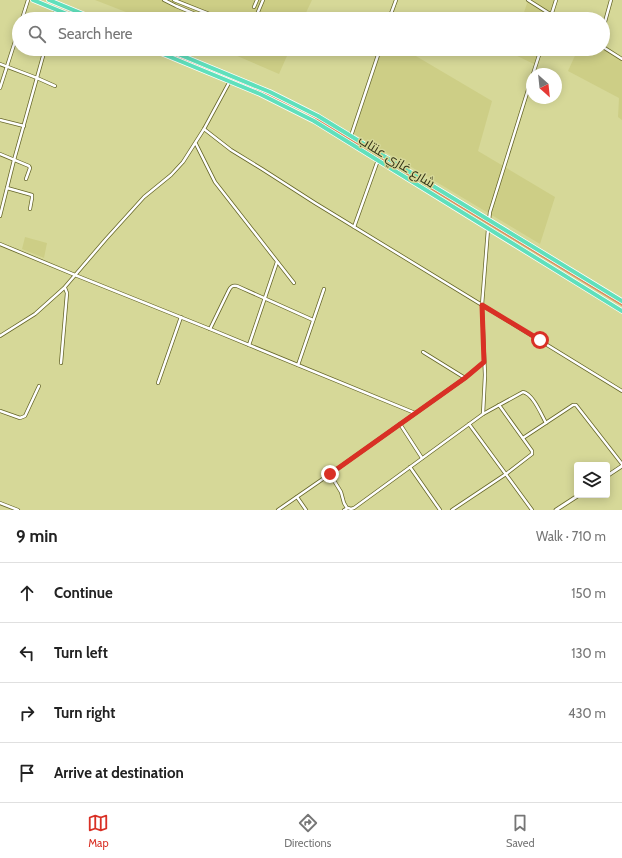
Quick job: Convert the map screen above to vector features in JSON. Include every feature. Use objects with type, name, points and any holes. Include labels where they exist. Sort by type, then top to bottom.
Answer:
[{"type":"highway","points":[[33,0],[61,12]]},
{"type":"highway","points":[[49,0],[77,12]]},
{"type":"highway","name":"شارع غازي عنتاب","points":[[169,56],[260,94],[314,121],[622,311]]},
{"type":"highway","points":[[183,56],[270,92],[318,116],[622,301]]},
{"type":"street","points":[[24,12],[28,0]]},
{"type":"street","points":[[164,0],[190,12]]},
{"type":"street","points":[[174,0],[204,12]]},
{"type":"street","points":[[254,7],[257,0]]},
{"type":"street","points":[[258,12],[263,0]]},
{"type":"street","points":[[392,12],[396,0]]},
{"type":"street","points":[[528,0],[549,12]]},
{"type":"street","points":[[553,12],[556,0]]},
{"type":"street","points":[[608,12],[611,0]]},
{"type":"street","points":[[0,88],[12,51]]},
{"type":"street","points":[[610,51],[622,59]]},
{"type":"street","points":[[0,216],[43,56]]},
{"type":"street","points":[[351,136],[378,56]]},
{"type":"street","points":[[534,68],[539,56]]},
{"type":"street","points":[[0,64],[55,86]]},
{"type":"street","points":[[0,336],[35,314],[65,287],[144,197],[171,175],[183,162],[204,130],[230,81]]},
{"type":"street","points":[[489,220],[490,212],[526,95]]},
{"type":"street","points":[[0,120],[24,126]]},
{"type":"street","points":[[204,130],[231,150],[622,392]]},
{"type":"street","points":[[195,143],[215,182],[294,284]]},
{"type":"street","points":[[0,154],[29,166],[30,168],[26,179]]},
{"type":"street","points":[[354,227],[378,160]]},
{"type":"street","points":[[8,188],[32,195],[30,209]]},
{"type":"street","points":[[483,414],[485,376],[482,305],[488,228]]},
{"type":"street","points":[[0,244],[415,413]]},
{"type":"street","points":[[249,345],[277,262]]},
{"type":"street","points":[[210,329],[231,287],[234,286],[314,320]]},
{"type":"street","points":[[61,364],[67,293],[65,287]]},
{"type":"street","points":[[298,365],[324,289]]},
{"type":"street","points":[[158,383],[181,317]]},
{"type":"street","points":[[423,352],[465,378]]},
{"type":"street","points":[[278,510],[465,378],[484,362]]},
{"type":"street","points":[[0,411],[20,418],[25,416],[40,386]]},
{"type":"street","points":[[330,474],[342,492],[346,509],[354,508],[483,414],[523,392],[531,396],[546,423]]},
{"type":"street","points":[[523,438],[576,404],[622,465],[610,474]]},
{"type":"street","points":[[452,510],[506,474],[532,454],[532,451],[499,405]]},
{"type":"street","points":[[400,424],[422,458]]},
{"type":"street","points":[[469,424],[532,510]]},
{"type":"street","points":[[410,467],[440,510]]},
{"type":"street","points":[[297,497],[306,510]]},
{"type":"street","points":[[556,510],[574,498]]},
{"type":"street","points":[[0,503],[18,510]]},
{"type":"shaded area","points":[[95,0],[312,0],[306,12],[126,12]]},
{"type":"shaded area","points":[[528,0],[556,0],[552,12],[524,12]]},
{"type":"shaded area","points":[[610,51],[622,59],[622,120],[618,117],[619,98],[568,71],[575,56],[610,56]]},
{"type":"shaded area","points":[[174,56],[177,56],[270,95],[306,111],[622,304],[622,306],[304,112],[229,78]]},
{"type":"shaded area","points":[[237,56],[287,56],[279,74]]},
{"type":"shaded area","points":[[380,56],[416,56],[492,101],[478,151],[555,197],[540,244],[403,162],[354,134]]},
{"type":"shaded area","points":[[517,56],[539,56],[536,65]]},
{"type":"shaded area","points":[[25,237],[47,243],[44,258],[22,249]]},
{"type":"route","points":[[330,474],[465,378],[484,362],[482,305],[540,340]]}]
